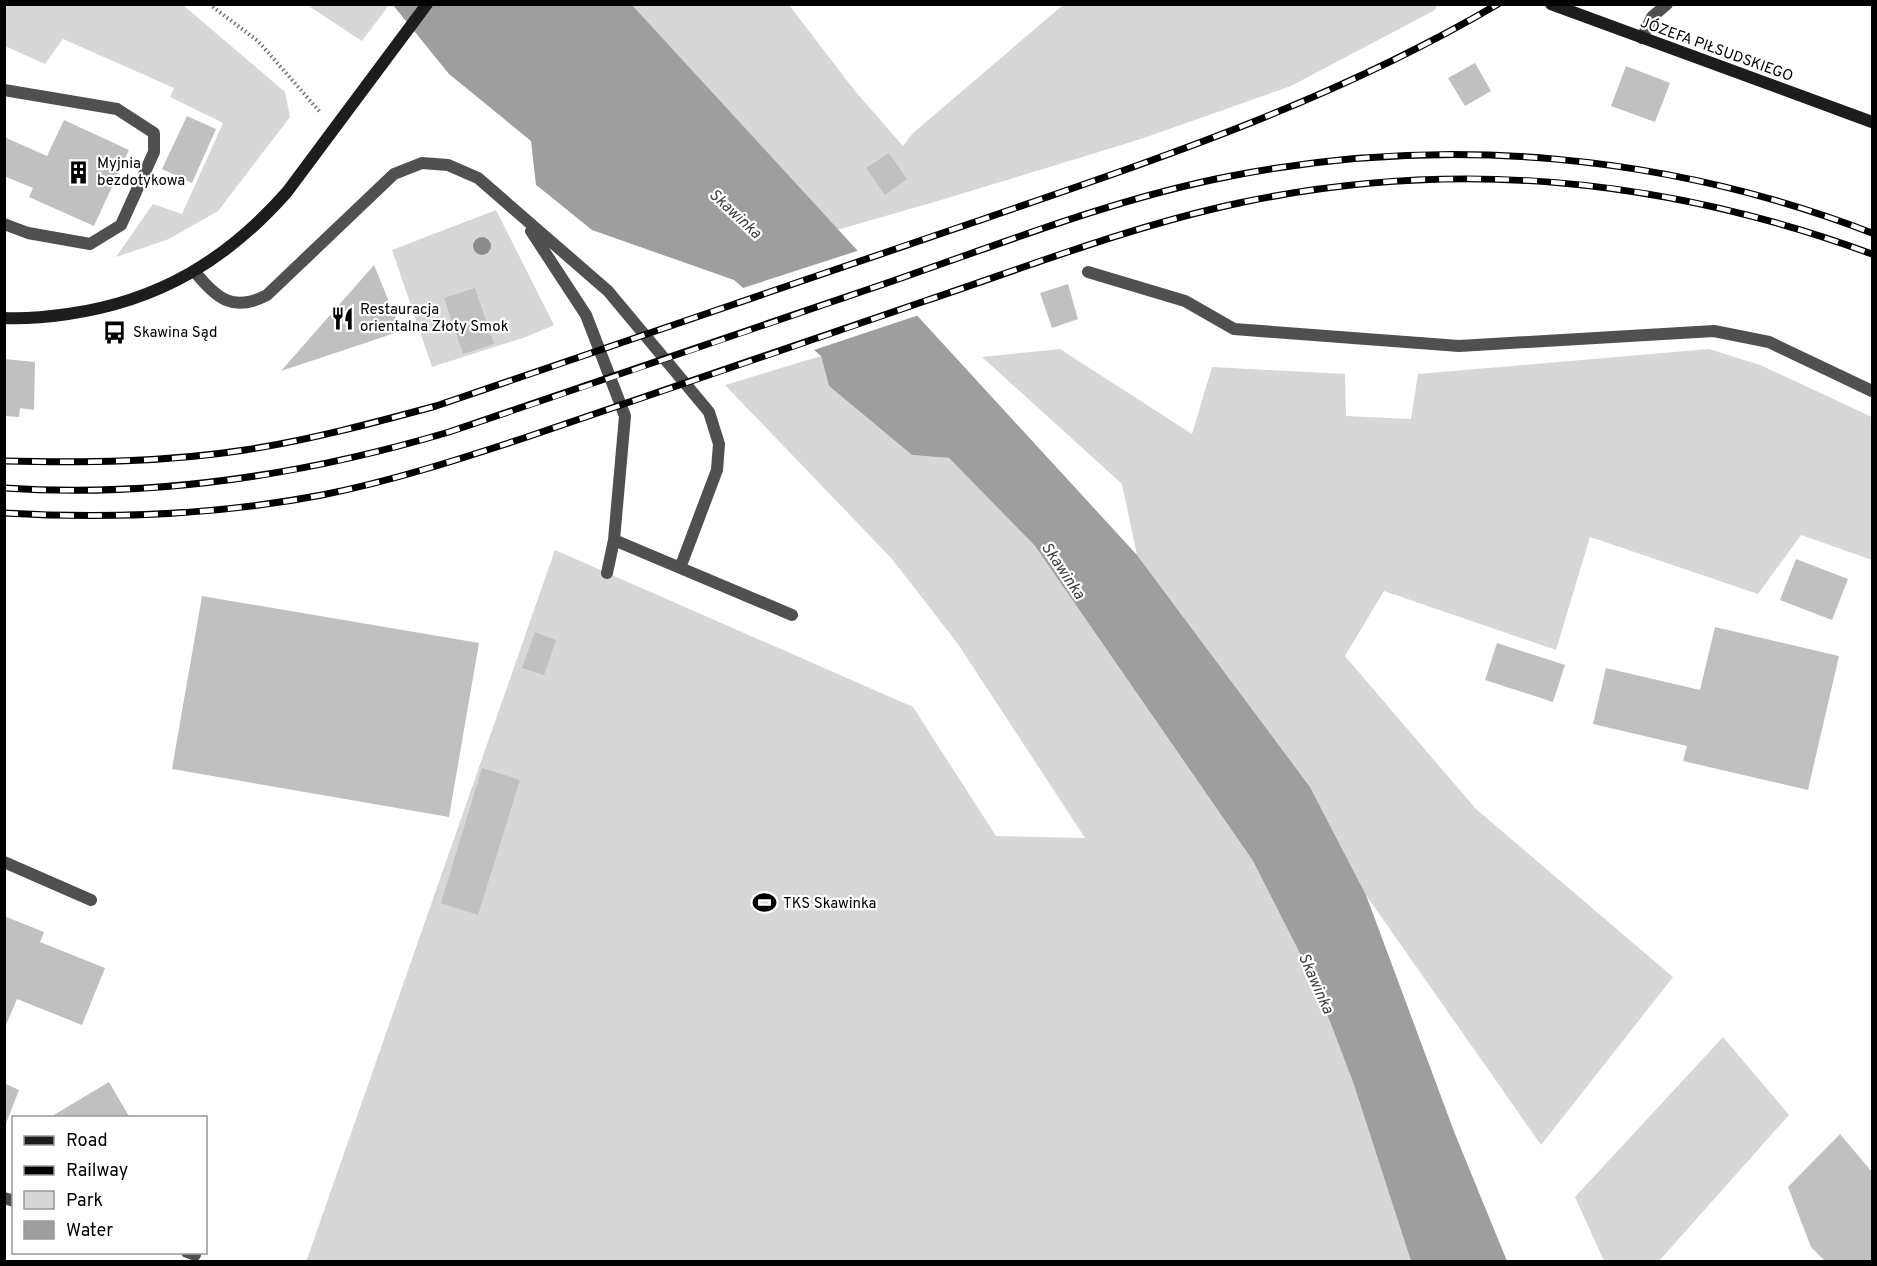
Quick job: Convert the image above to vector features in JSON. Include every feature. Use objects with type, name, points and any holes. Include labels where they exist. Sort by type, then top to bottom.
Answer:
[{"type":"main road","points":[[4,318],[57,315],[119,304],[157,290],[195,272],[238,241],[267,215],[302,174],[427,4]]},
{"type":"main road","name":"JÓZEFA PIŁSUDSKIEGO","points":[[1551,4],[1872,122]]},
{"type":"street","points":[[1642,38],[1652,17],[1667,4]]},
{"type":"street","points":[[4,90],[117,109],[154,133],[154,152],[121,225],[90,244],[28,233],[4,224]]},
{"type":"street","points":[[195,272],[211,291],[225,300],[240,304],[254,302],[267,295],[394,174],[422,163],[448,165],[478,178],[608,291],[709,412],[719,444],[717,470],[680,568]]},
{"type":"street","points":[[522,217],[586,315],[625,416],[614,540],[607,573]]},
{"type":"street","points":[[1088,272],[1185,301],[1234,329],[1459,346],[1714,331],[1769,342],[1872,391]]},
{"type":"street","points":[[614,540],[792,615]]},
{"type":"street","points":[[4,862],[91,900]]},
{"type":"path","points":[[209,4],[258,41],[320,112]]},
{"type":"green space","points":[[5,4],[183,5],[285,92],[290,117],[218,211],[169,239],[116,257],[153,204],[182,214],[223,123],[170,97],[174,88],[63,39],[45,64],[5,46]]},
{"type":"green space","points":[[307,5],[389,5],[362,41]]},
{"type":"green space","points":[[632,5],[789,5],[855,91],[903,146],[913,133],[1063,5],[1437,5],[1435,10],[1291,86],[1141,139],[837,230]]},
{"type":"green space","points":[[496,210],[554,325],[526,337],[432,367],[392,250]]},
{"type":"green space","points":[[1060,349],[1192,434],[1212,367],[1345,374],[1346,416],[1411,419],[1418,374],[1709,349],[1760,365],[1872,417],[1872,560],[1801,535],[1758,594],[1590,537],[1556,650],[1384,591],[1345,656],[1476,809],[1673,977],[1541,1145],[1366,895],[1310,787],[1137,555],[1122,484],[982,357]]},
{"type":"green space","name":"TKS Skawinka","points":[[821,356],[829,386],[912,455],[949,458],[1035,546],[1253,861],[1316,985],[1353,1082],[1411,1261],[306,1262],[555,550],[913,707],[996,836],[1085,838],[958,644],[892,559],[725,385]]},
{"type":"green space","points":[[1723,1037],[1789,1115],[1659,1261],[1604,1261],[1575,1197]]},
{"type":"water","name":"Skawinka","points":[[393,5],[632,5],[1137,555],[1310,787],[1366,895],[1455,1134],[1507,1261],[1411,1261],[1353,1082],[1316,985],[1253,861],[1035,546],[949,458],[912,455],[829,386],[821,356],[734,280],[592,230],[536,185],[531,141],[449,74]]},
{"type":"pier","points":[[860,250],[919,315],[811,351],[740,289]]},
{"type":"building","points":[[1475,63],[1491,91],[1465,106],[1448,78]]},
{"type":"building","points":[[1626,66],[1670,83],[1655,122],[1611,106]]},
{"type":"building","points":[[187,116],[216,129],[192,183],[162,169]]},
{"type":"building","name":"Myjnia bezdotykowa","points":[[64,120],[129,150],[94,226],[29,197],[33,188],[4,176],[4,137],[47,156]]},
{"type":"building","points":[[889,153],[907,179],[885,195],[866,168]]},
{"type":"building","points":[[374,265],[401,331],[281,371]]},
{"type":"building","points":[[1068,284],[1078,319],[1052,328],[1040,293]]},
{"type":"building","points":[[475,288],[494,344],[463,354],[444,298]]},
{"type":"building","points":[[4,359],[35,362],[34,410],[20,408],[19,417],[4,416]]},
{"type":"building","points":[[1796,559],[1848,579],[1832,620],[1780,600]]},
{"type":"building","points":[[202,596],[479,643],[449,817],[172,769]]},
{"type":"building","points":[[1715,627],[1839,656],[1808,790],[1683,761],[1687,746],[1593,724],[1606,668],[1700,690]]},
{"type":"building","points":[[535,632],[556,640],[544,675],[522,668]]},
{"type":"building","points":[[1497,643],[1565,665],[1553,702],[1485,680]]},
{"type":"building","points":[[482,768],[520,780],[478,915],[441,903]]},
{"type":"building","points":[[4,916],[44,932],[40,942],[105,968],[82,1025],[17,999],[4,1030]]},
{"type":"building","points":[[109,1082],[129,1116],[52,1116]]},
{"type":"building","points":[[4,1083],[19,1090],[5,1126],[4,1126]]},
{"type":"building","points":[[1840,1134],[1872,1172],[1872,1262],[1826,1262],[1811,1247],[1788,1187]]},
{"type":"railway","points":[[4,461],[125,461],[215,454],[317,436],[436,406],[1103,178],[1238,128],[1369,72],[1434,40],[1498,4]]},
{"type":"railway","points":[[4,488],[117,490],[173,486],[285,471],[394,447],[449,432],[558,396],[1099,210],[1231,176],[1312,163],[1393,156],[1475,155],[1556,159],[1636,169],[1716,185],[1795,206],[1872,233]]},
{"type":"railway","points":[[4,513],[84,516],[203,511],[283,502],[374,483],[527,437],[1120,235],[1199,212],[1320,189],[1400,181],[1480,179],[1559,183],[1638,192],[1716,207],[1794,228],[1872,254]]},
{"type":"place","name":"Myjnia bezdotykowa","points":[[79,172]]},
{"type":"place","name":"Restauracja orientalna Złoty Smok","points":[[342,318]]},
{"type":"place","name":"Skawina Sąd","points":[[115,332]]},
{"type":"place","name":"TKS Skawinka","points":[[765,903]]}]
